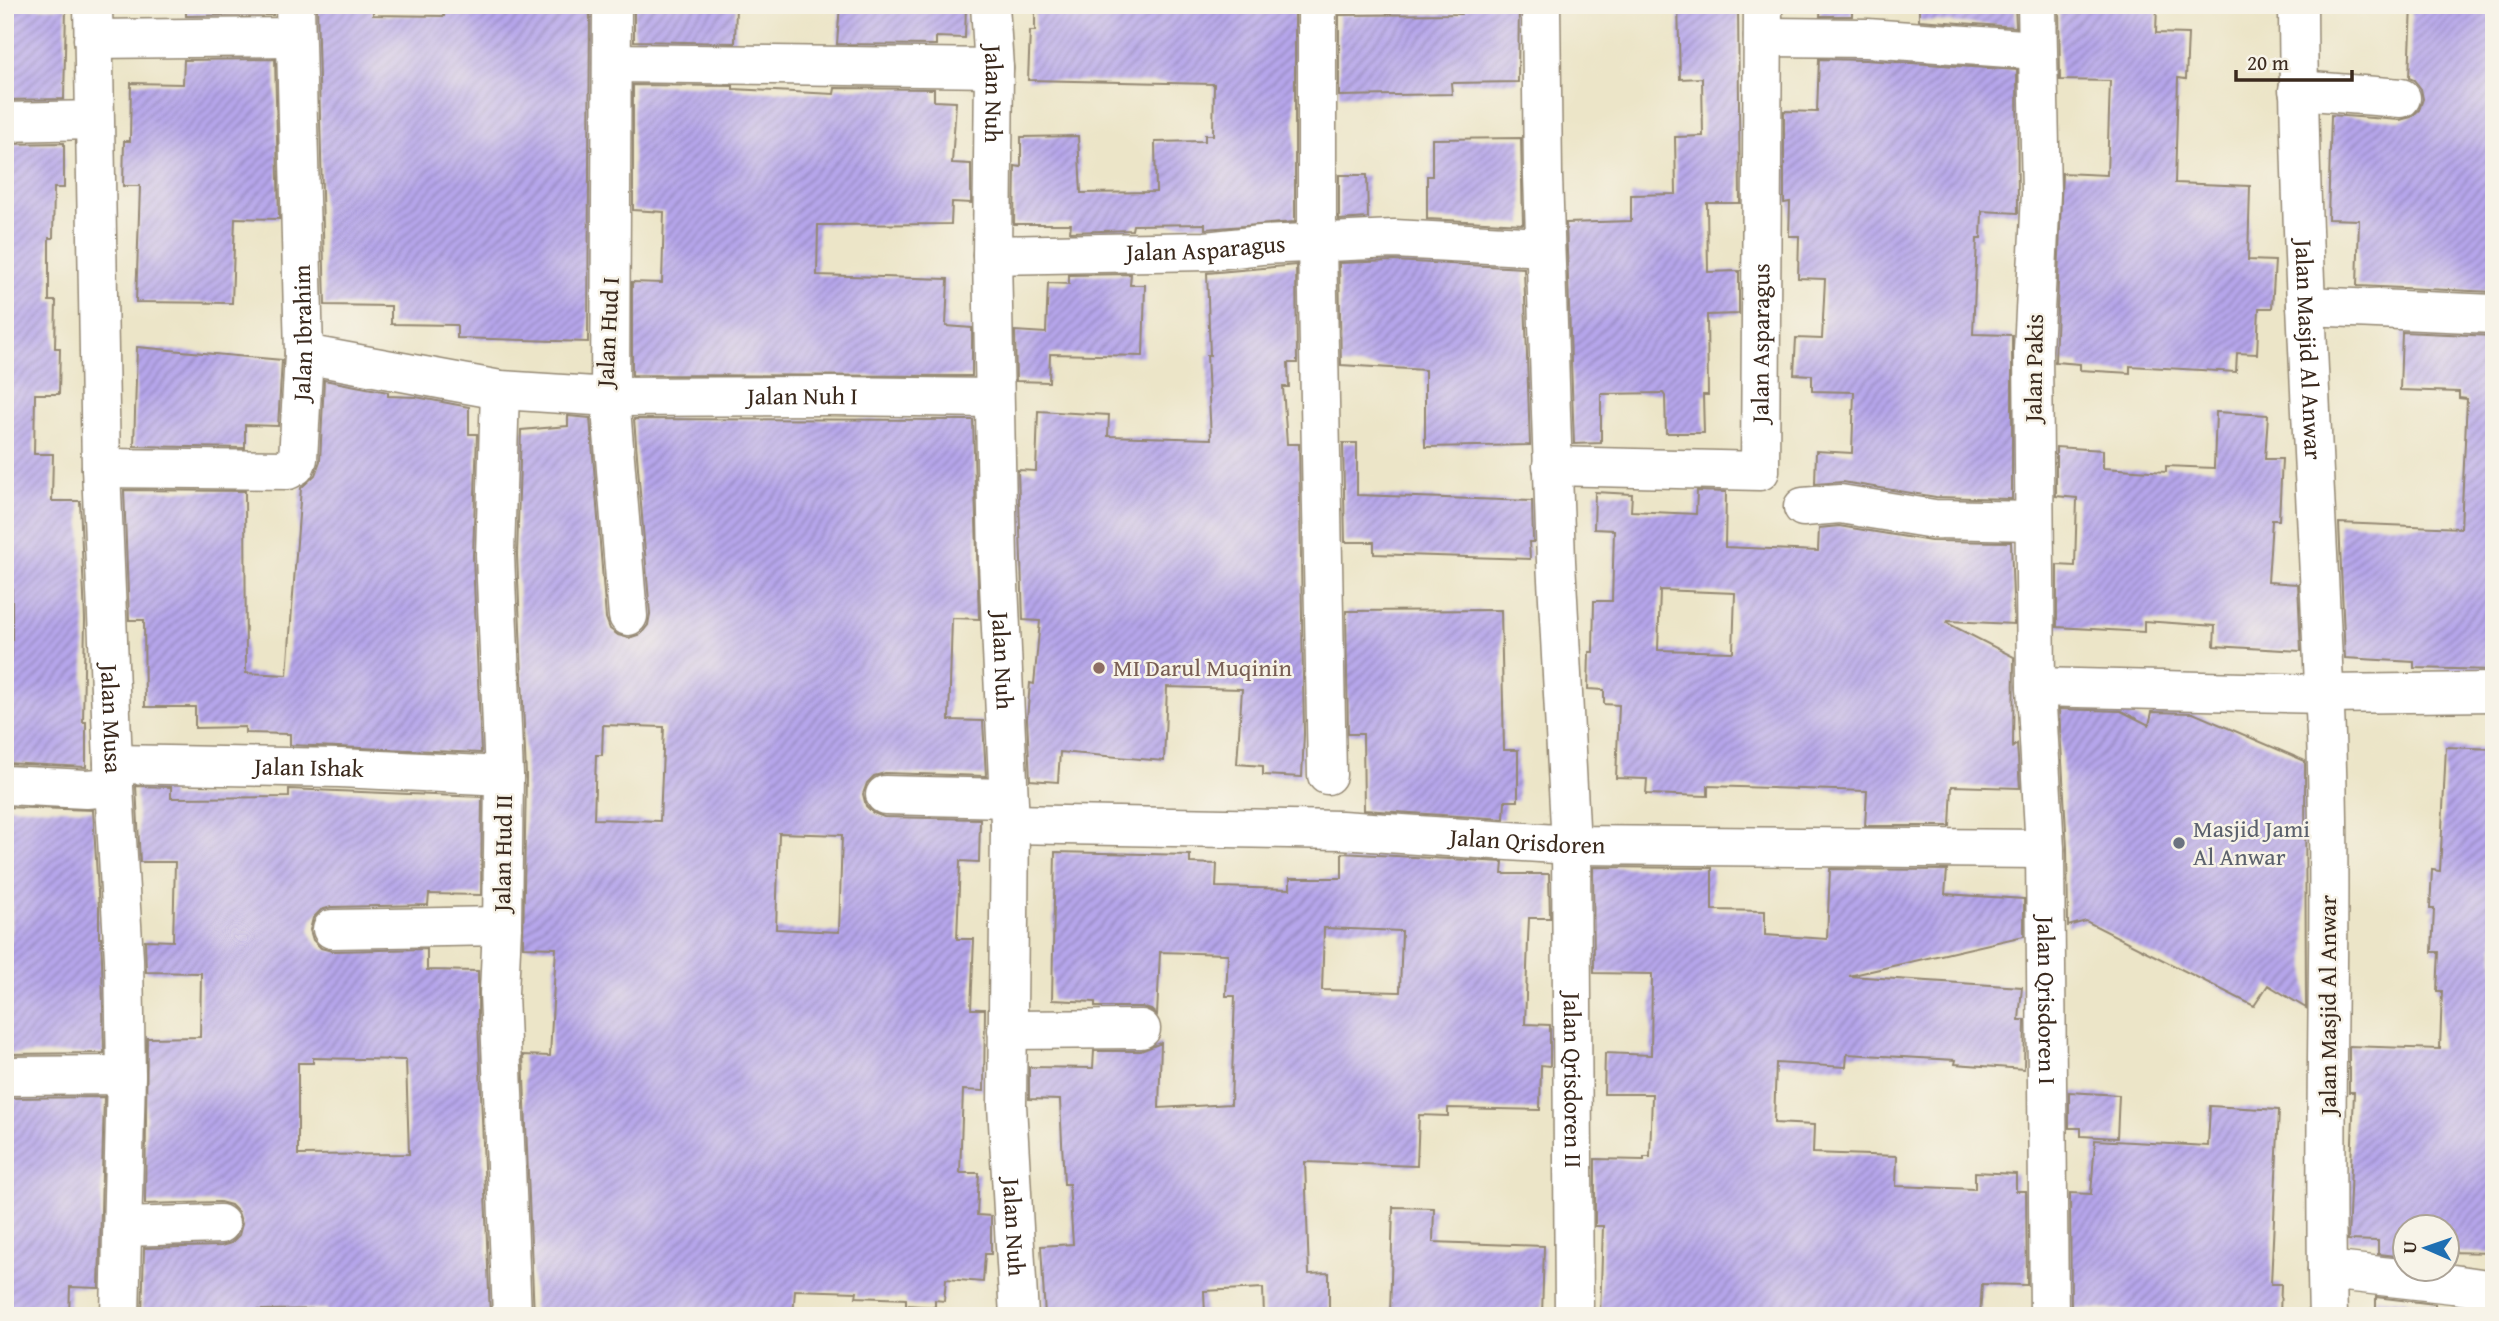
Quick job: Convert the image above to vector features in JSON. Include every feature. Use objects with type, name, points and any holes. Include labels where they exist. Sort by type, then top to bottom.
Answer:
[{"type":"street","name":"Jalan Hud I","points":[[304,354],[500,390],[610,397],[612,5]]},
{"type":"street","name":"Jalan Nuh","points":[[990,5],[994,68],[994,398],[1008,811],[1007,1105],[1019,1316]]},
{"type":"street","points":[[1317,5],[1317,242],[1327,775]]},
{"type":"street","points":[[1541,5],[1552,466],[1570,845]]},
{"type":"street","name":"Jalan Pakis","points":[[2036,687],[2033,350],[2041,194],[2037,5]]},
{"type":"street","name":"Jalan Masjid Al Anwar","points":[[2298,5],[2298,90],[2306,306],[2324,694],[2329,964],[2328,1316]]},
{"type":"street","points":[[93,22],[295,21]]},
{"type":"street","name":"Jalan Ibrahim","points":[[102,468],[288,470],[295,466],[298,459],[304,354],[295,21]]},
{"type":"street","points":[[1763,21],[1867,38],[2037,50]]},
{"type":"street","name":"Jalan Asparagus","points":[[1552,466],[1760,471],[1763,21]]},
{"type":"street","name":"Jalan Musa","points":[[93,22],[102,468],[114,776],[122,897],[126,1075],[120,1316]]},
{"type":"street","points":[[612,62],[994,68]]},
{"type":"street","points":[[2298,90],[2401,97]]},
{"type":"street","points":[[5,122],[94,120]]},
{"type":"street","name":"Jalan Asparagus","points":[[992,255],[1206,251],[1317,242],[1419,239],[1545,247]]},
{"type":"street","points":[[2306,306],[2494,314]]},
{"type":"street","name":"Jalan Hud II","points":[[500,390],[495,555],[504,776],[499,993],[512,1316]]},
{"type":"street","points":[[610,397],[628,616]]},
{"type":"street","name":"Jalan Nuh I","points":[[610,397],[994,398]]},
{"type":"street","points":[[1802,507],[1840,504],[1934,519],[2034,521]]},
{"type":"street","points":[[2036,687],[2324,694],[2494,692]]},
{"type":"street","name":"Jalan Qrisdoren I","points":[[2036,687],[2045,849],[2049,1316]]},
{"type":"street","name":"Jalan Ishak","points":[[5,785],[86,789],[114,776],[340,768],[504,776]]},
{"type":"street","name":"Jalan Qrisdoren","points":[[886,794],[1008,811],[1570,845],[2045,849]]},
{"type":"street","name":"Jalan Qrisdoren II","points":[[1570,845],[1574,1316]]},
{"type":"street","points":[[332,929],[502,926]]},
{"type":"street","points":[[1007,1030],[1141,1029]]},
{"type":"street","points":[[5,1076],[126,1075]]},
{"type":"street","points":[[124,1227],[220,1224]]},
{"type":"street","points":[[2327,1270],[2494,1290]]},
{"type":"building","points":[[186,5],[273,5],[273,15],[186,16]]},
{"type":"building","points":[[317,5],[373,5],[373,15],[444,16],[444,6],[590,5],[588,342],[457,338],[457,325],[391,324],[391,306],[325,305]]},
{"type":"building","points":[[634,5],[736,5],[735,43],[634,41]]},
{"type":"building","points":[[840,5],[966,5],[965,38],[936,37],[936,45],[837,44]]},
{"type":"building","points":[[1035,5],[1231,9],[1231,5],[1295,5],[1295,222],[1205,229],[1205,224],[1133,225],[1132,230],[1070,232],[1071,224],[1014,224],[1015,166],[1021,167],[1021,137],[1078,136],[1081,193],[1156,192],[1155,142],[1205,141],[1205,135],[1213,135],[1214,84],[1028,80],[1030,31],[1035,31]]},
{"type":"building","points":[[1461,5],[1519,5],[1518,82],[1451,83],[1452,94],[1339,96],[1339,15],[1461,14]]},
{"type":"building","points":[[1678,5],[1738,5],[1740,203],[1707,203],[1708,272],[1739,271],[1739,314],[1707,315],[1708,395],[1703,395],[1704,433],[1666,433],[1663,393],[1601,394],[1601,443],[1574,444],[1566,223],[1631,221],[1631,195],[1676,194],[1675,137],[1703,136],[1702,78],[1680,79]]},
{"type":"building","points":[[1821,5],[1852,5],[1852,16],[1820,16]]},
{"type":"building","points":[[1919,5],[2015,5],[2016,27],[1919,20]]},
{"type":"building","points":[[2059,5],[2157,5],[2156,33],[2188,34],[2186,79],[2178,78],[2175,183],[2250,186],[2248,260],[2275,261],[2272,308],[2259,308],[2257,354],[2237,353],[2236,372],[2130,366],[2130,373],[2080,370],[2080,364],[2055,362],[2062,173],[2107,175],[2110,81],[2060,80]]},
{"type":"building","points":[[2412,5],[2494,5],[2494,292],[2357,286],[2359,220],[2328,219],[2331,115],[2400,120],[2411,117],[2419,110],[2423,99],[2421,89],[2409,78]]},
{"type":"building","points":[[5,8],[66,8],[64,99],[5,100]]},
{"type":"building","points":[[275,59],[279,219],[235,218],[232,303],[136,302],[140,186],[123,186],[124,141],[130,141],[131,83],[183,84],[184,60]]},
{"type":"building","points":[[1819,59],[2017,70],[2018,213],[1982,211],[1981,239],[1977,239],[1973,334],[2012,335],[2012,499],[1936,497],[1843,482],[1815,484],[1816,451],[1852,453],[1854,392],[1812,391],[1812,375],[1794,374],[1796,338],[1822,339],[1825,279],[1798,278],[1799,236],[1789,236],[1790,202],[1784,203],[1784,111],[1817,112]]},
{"type":"building","points":[[633,85],[733,86],[733,89],[834,94],[835,88],[934,89],[934,101],[956,102],[952,163],[971,164],[971,203],[952,202],[951,224],[818,225],[817,275],[948,279],[946,326],[972,328],[972,376],[632,375],[632,282],[662,283],[664,212],[633,210]]},
{"type":"building","points":[[1521,138],[1523,224],[1427,219],[1427,176],[1432,176],[1432,139]]},
{"type":"building","points":[[64,143],[64,188],[54,188],[53,238],[49,238],[49,301],[56,301],[55,348],[60,348],[59,394],[35,394],[34,454],[53,454],[52,501],[80,501],[85,620],[83,722],[86,722],[86,767],[5,763],[5,657],[12,657],[12,565],[5,565],[5,144]]},
{"type":"building","points":[[1339,175],[1367,175],[1368,218],[1339,220]]},
{"type":"building","points":[[1394,261],[1524,268],[1530,445],[1425,447],[1425,370],[1341,365],[1339,263]]},
{"type":"building","points":[[1296,265],[1297,363],[1288,363],[1289,387],[1283,387],[1287,444],[1299,444],[1304,734],[1302,777],[1263,775],[1263,766],[1237,764],[1242,689],[1167,687],[1164,761],[1060,752],[1058,782],[1030,780],[1027,719],[1030,683],[1034,684],[1040,621],[1023,620],[1018,470],[1036,471],[1038,411],[1109,415],[1108,436],[1211,439],[1207,273]]},
{"type":"building","points":[[1131,274],[1130,285],[1145,285],[1143,356],[1050,354],[1049,382],[1016,381],[1015,331],[1046,333],[1048,283],[1069,284],[1069,275]]},
{"type":"building","points":[[2402,332],[2494,336],[2494,670],[2414,668],[2414,662],[2345,658],[2339,523],[2461,528],[2467,399],[2459,398],[2459,392],[2400,390]]},
{"type":"building","points":[[137,347],[282,360],[278,426],[245,425],[245,448],[134,446]]},
{"type":"building","points":[[324,380],[388,392],[388,396],[416,397],[469,407],[469,434],[477,434],[473,556],[481,753],[290,745],[290,734],[245,733],[245,727],[195,728],[195,707],[145,707],[144,620],[129,620],[124,490],[245,491],[246,673],[287,675],[301,488],[315,475],[320,461]]},
{"type":"building","points":[[2216,412],[2268,415],[2265,459],[2282,459],[2279,520],[2272,520],[2268,582],[2298,584],[2301,651],[2214,646],[2215,626],[2144,621],[2144,632],[2057,627],[2057,565],[2075,566],[2077,498],[2056,496],[2056,447],[2103,450],[2103,468],[2166,472],[2166,466],[2214,468]]},
{"type":"building","points":[[568,416],[590,418],[606,618],[610,629],[629,638],[641,634],[648,625],[650,614],[634,419],[973,420],[979,619],[952,618],[949,720],[983,721],[986,776],[885,773],[874,776],[867,783],[863,794],[866,806],[873,813],[884,817],[980,819],[979,862],[960,861],[957,939],[974,939],[971,1009],[985,1009],[984,1091],[963,1090],[960,1173],[979,1173],[977,1215],[991,1216],[991,1254],[985,1254],[983,1282],[946,1279],[944,1301],[935,1300],[935,1307],[906,1305],[906,1299],[856,1297],[857,1292],[795,1290],[793,1316],[534,1316],[523,1055],[550,1056],[556,948],[523,947],[526,776],[517,555],[521,430],[568,426]],"holes":[[[603,725],[664,727],[660,821],[594,819],[596,755],[602,755]],[[779,833],[842,835],[839,932],[776,929]]]},
{"type":"building","points":[[1343,443],[1357,443],[1357,495],[1532,501],[1533,542],[1529,542],[1530,559],[1374,554],[1374,542],[1345,542]]},
{"type":"building","points":[[1697,491],[1726,492],[1725,547],[1818,551],[1819,528],[1839,526],[1931,541],[2011,542],[2014,624],[1947,623],[2014,657],[2013,747],[2017,744],[2020,788],[1952,786],[1950,826],[1865,826],[1867,791],[1708,786],[1708,796],[1646,794],[1647,779],[1616,778],[1619,705],[1604,704],[1604,690],[1588,689],[1589,652],[1593,652],[1594,601],[1612,601],[1614,530],[1594,529],[1595,492],[1632,494],[1631,511],[1696,514]],"holes":[[[1660,590],[1735,593],[1733,652],[1658,650]]]},
{"type":"building","points":[[1501,610],[1504,750],[1518,750],[1518,801],[1505,801],[1504,819],[1364,810],[1363,734],[1348,734],[1346,611]]},
{"type":"building","name":"Masjid Jami Al Anwar","points":[[2059,709],[2121,711],[2149,725],[2152,712],[2193,713],[2305,761],[2306,1008],[2268,985],[2254,1006],[2086,921],[2068,926],[2067,848]]},
{"type":"building","points":[[2446,747],[2494,749],[2494,1253],[2460,1252],[2460,1212],[2390,1212],[2390,1255],[2378,1254],[2378,1241],[2348,1240],[2354,1092],[2349,1092],[2349,1046],[2440,1049],[2442,991],[2437,991],[2439,952],[2432,952],[2434,909],[2430,909],[2432,870],[2440,871]]},
{"type":"building","points":[[136,786],[171,787],[171,798],[289,797],[289,789],[482,797],[481,895],[429,894],[428,905],[331,907],[321,910],[313,918],[310,930],[313,940],[321,948],[332,951],[427,949],[427,970],[478,971],[490,1316],[327,1316],[327,1309],[186,1311],[186,1316],[142,1316],[144,1248],[221,1246],[231,1243],[239,1235],[242,1224],[238,1212],[231,1205],[220,1202],[145,1204],[147,1038],[200,1037],[201,973],[146,972],[145,940],[173,941],[175,862],[140,862]],"holes":[[[313,1058],[406,1060],[409,1154],[298,1155],[298,1063],[313,1063]]]},
{"type":"building","points":[[5,807],[93,810],[102,960],[104,1053],[5,1054],[5,943],[11,943],[12,879],[5,879]]},
{"type":"building","points":[[1055,852],[1190,855],[1190,863],[1217,864],[1216,887],[1290,889],[1290,878],[1342,878],[1342,853],[1503,862],[1502,874],[1549,874],[1550,918],[1529,918],[1528,940],[1525,1024],[1550,1025],[1550,1066],[1541,1065],[1540,1110],[1448,1108],[1448,1116],[1419,1115],[1417,1166],[1305,1162],[1309,1274],[1329,1273],[1329,1316],[1264,1316],[1263,1288],[1204,1291],[1205,1316],[1045,1316],[1041,1246],[1073,1244],[1069,1184],[1064,1184],[1060,1100],[1029,1099],[1029,1067],[1093,1068],[1094,1051],[1141,1051],[1161,1043],[1159,1108],[1231,1104],[1235,996],[1226,996],[1228,954],[1160,952],[1157,1015],[1142,1007],[1095,1007],[1095,1002],[1052,1000]],"holes":[[[1324,928],[1402,931],[1400,992],[1322,990]]]},
{"type":"building","points":[[1593,867],[1712,868],[1712,910],[1765,911],[1765,935],[1827,939],[1830,869],[1947,870],[1945,894],[2024,899],[2024,936],[1849,976],[2022,987],[2019,1020],[2025,1020],[2024,1069],[1955,1064],[1956,1060],[1847,1054],[1846,1067],[1776,1063],[1774,1123],[1814,1125],[1813,1153],[1897,1156],[1896,1186],[1975,1189],[1975,1172],[2016,1174],[2016,1191],[2026,1191],[2027,1285],[1982,1284],[1980,1316],[1600,1316],[1603,1226],[1595,1226],[1595,1159],[1644,1160],[1644,1157],[1650,1157],[1652,1094],[1604,1094],[1605,1053],[1651,1055],[1652,974],[1594,973]]},
{"type":"building","points":[[2069,1092],[2119,1095],[2117,1138],[2081,1136],[2081,1128],[2069,1128]]},
{"type":"building","points":[[104,1097],[99,1288],[70,1287],[69,1316],[5,1316],[5,1098]]},
{"type":"building","points":[[2210,1106],[2279,1110],[2271,1284],[2281,1284],[2280,1316],[2160,1316],[2160,1312],[2071,1308],[2070,1193],[2091,1194],[2095,1140],[2208,1146]]},
{"type":"building","points":[[1393,1207],[1434,1208],[1433,1242],[1544,1246],[1542,1316],[1390,1316]]},
{"type":"building","points":[[2376,1297],[2435,1304],[2435,1316],[2376,1316]]},
{"type":"place","name":"MI Darul Muqinin","points":[[1099,668]]},
{"type":"place","name":"Masjid Jami Al Anwar","points":[[2179,843]]}]
